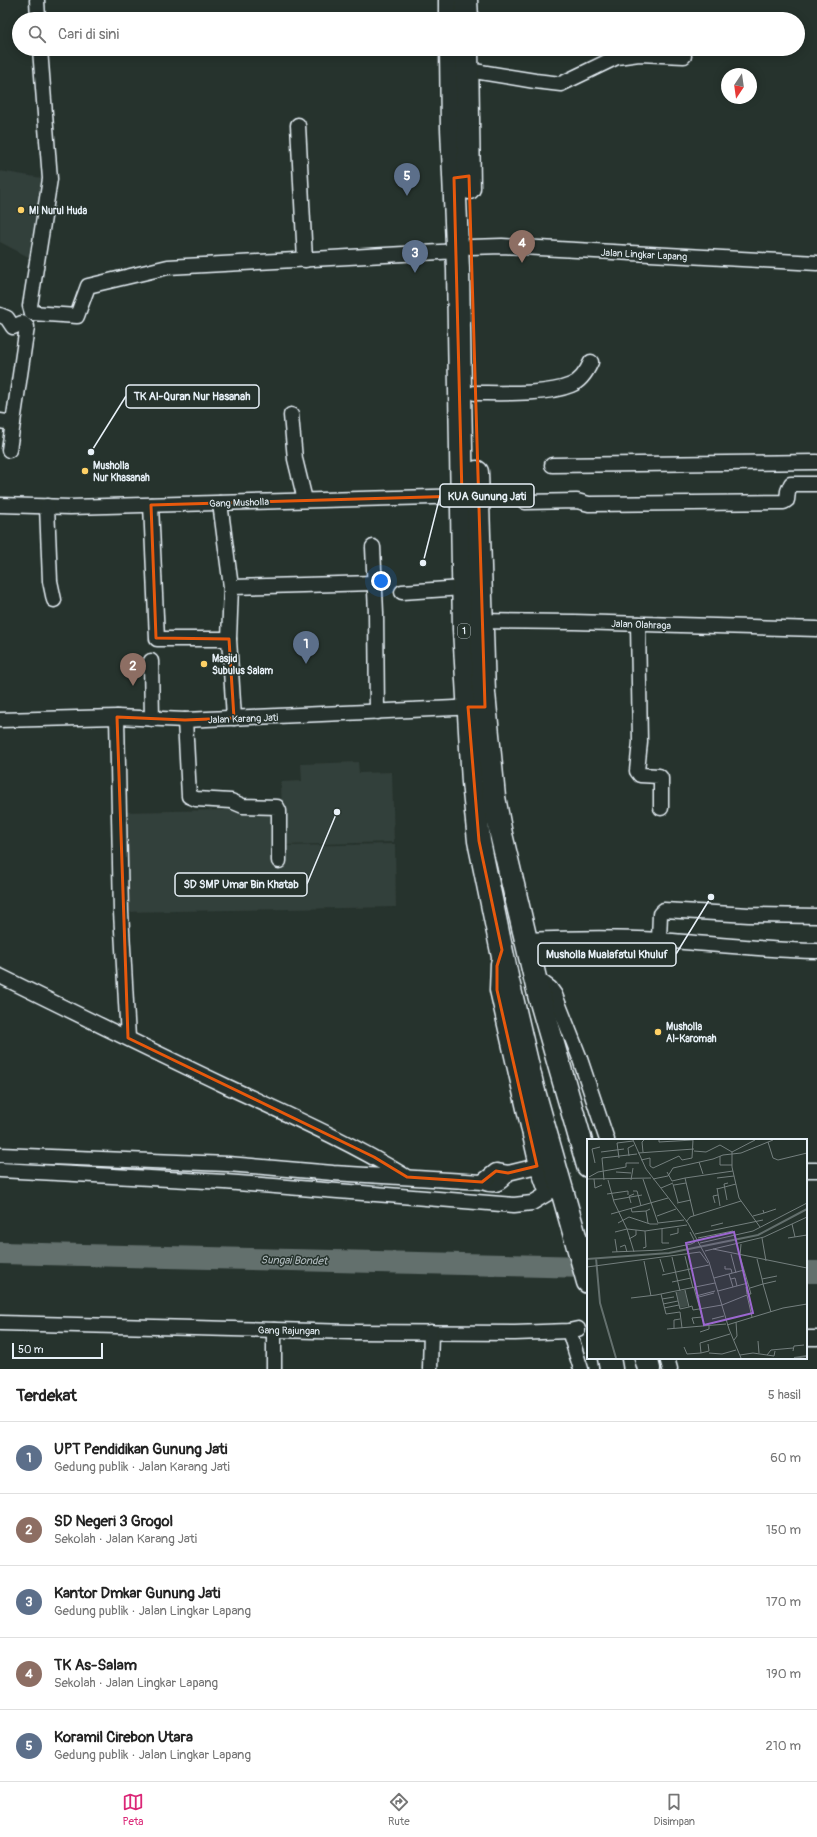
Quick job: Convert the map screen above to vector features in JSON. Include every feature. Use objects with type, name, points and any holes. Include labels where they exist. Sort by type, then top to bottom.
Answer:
[{"type":"highway","points":[[450,0],[450,12]]},
{"type":"highway","points":[[466,0],[467,12]]},
{"type":"highway","name":"1","points":[[451,56],[452,128],[461,177]]},
{"type":"highway","name":"1","points":[[468,59],[461,177],[479,841],[533,1088],[587,1279]]},
{"type":"highway","name":"1","points":[[464,259],[475,393],[470,496],[463,588],[473,621]]},
{"type":"highway","name":"1","points":[[476,707],[525,940],[587,1162]]},
{"type":"highway","points":[[609,1359],[611,1369]]},
{"type":"highway","points":[[646,1359],[649,1369]]},
{"type":"street","points":[[37,0],[38,12]]},
{"type":"street","name":"Jalan Lingkar Lapang","points":[[41,56],[50,179],[30,306],[30,312],[35,314],[77,316],[88,286],[168,267],[304,260],[464,259],[502,246],[817,263]]},
{"type":"street","points":[[468,59],[535,81],[561,84],[617,57],[624,56]]},
{"type":"street","points":[[298,125],[304,260]]},
{"type":"street","points":[[0,315],[7,318],[13,327],[22,323],[27,327],[7,422],[9,450]]},
{"type":"street","points":[[475,393],[537,392],[572,385],[587,371],[591,362]]},
{"type":"street","points":[[291,415],[294,459],[305,500]]},
{"type":"street","points":[[552,465],[817,462]]},
{"type":"street","points":[[525,502],[577,501],[589,504],[784,502],[787,500],[788,491],[791,484],[817,484]]},
{"type":"street","name":"Gang Musholla","points":[[0,505],[151,505],[470,496]]},
{"type":"street","points":[[220,503],[231,588],[229,639],[234,718]]},
{"type":"street","points":[[151,505],[157,640],[229,639]]},
{"type":"street","points":[[47,506],[50,581],[54,600]]},
{"type":"street","points":[[373,547],[377,643],[377,712]]},
{"type":"street","points":[[231,588],[374,583]]},
{"type":"street","points":[[402,592],[463,588]]},
{"type":"street","name":"Jalan Olahraga","points":[[473,621],[817,629]]},
{"type":"street","points":[[638,624],[640,742],[637,771],[640,775],[659,776],[661,778],[661,808]]},
{"type":"street","points":[[151,660],[152,719]]},
{"type":"street","name":"Jalan Karang Jati","points":[[0,720],[117,717],[185,720],[476,707]]},
{"type":"street","points":[[117,717],[121,912],[128,1038]]},
{"type":"street","points":[[185,720],[189,796],[196,799],[231,801],[243,806],[277,806],[279,811],[278,861]]},
{"type":"street","points":[[659,940],[660,914],[664,910],[748,915],[817,916]]},
{"type":"street","points":[[525,940],[572,938],[659,940],[707,945],[817,951]]},
{"type":"street","points":[[0,1170],[225,1182],[514,1206],[532,1203],[546,1194],[537,1166],[497,990],[497,966],[502,950]]},
{"type":"street","points":[[0,976],[367,1154],[407,1177]]},
{"type":"street","points":[[534,976],[550,988],[558,1002],[579,1056],[607,1139]]},
{"type":"street","points":[[0,1155],[228,1164],[482,1182],[496,1171],[508,1173],[537,1166]]},
{"type":"street","name":"Gang Rajungan","points":[[0,1322],[274,1330],[430,1332],[573,1330],[581,1369]]},
{"type":"street","points":[[274,1330],[274,1369]]},
{"type":"street","points":[[430,1332],[430,1369]]},
{"type":"street","points":[[667,1359],[670,1369]]},
{"type":"highlighted area","points":[[469,176],[478,495],[485,707],[468,707],[479,841],[502,950],[497,966],[497,990],[537,1166],[508,1173],[496,1171],[482,1182],[407,1177],[374,1157],[128,1038],[117,717],[185,720],[234,718],[229,639],[156,638],[151,505],[462,496],[454,178]]},
{"type":"shaded area","name":"MI Nurul Huda","points":[[0,171],[48,179],[34,260],[0,242]]},
{"type":"shaded area","points":[[358,762],[359,773],[392,772],[394,842],[283,845],[281,782],[302,781],[301,764]]},
{"type":"shaded area","points":[[281,809],[282,846],[395,844],[396,907],[122,912],[120,812]]},
{"type":"waterway","name":"Sungai Bondet","points":[[0,1253],[587,1267]]},
{"type":"waterway","name":"Sungai Bondet","points":[[807,1272],[817,1272]]},
{"type":"place","name":"Koramil Cirebon Utara","points":[[407,196]]},
{"type":"place","name":"MI Nurul Huda","points":[[21,210]]},
{"type":"place","name":"TK As-Salam","points":[[522,263]]},
{"type":"place","name":"Kantor Dmkar Gunung Jati","points":[[415,273]]},
{"type":"place","name":"TK Al-Quran Nur Hasanah","points":[[91,452]]},
{"type":"place","name":"Musholla Nur Khasanah","points":[[85,471]]},
{"type":"place","name":"KUA Gunung Jati","points":[[423,563]]},
{"type":"place","name":"Masjid Subulus Salam","points":[[204,664]]},
{"type":"place","name":"UPT Pendidikan Gunung Jati","points":[[306,664]]},
{"type":"place","name":"SD Negeri 3 Grogol","points":[[133,686]]},
{"type":"place","name":"SD SMP Umar Bin Khatab","points":[[337,812]]},
{"type":"place","name":"Musholla Mualafatul Khuluf","points":[[711,897]]},
{"type":"place","name":"Musholla Al-Karomah","points":[[658,1032]]}]
